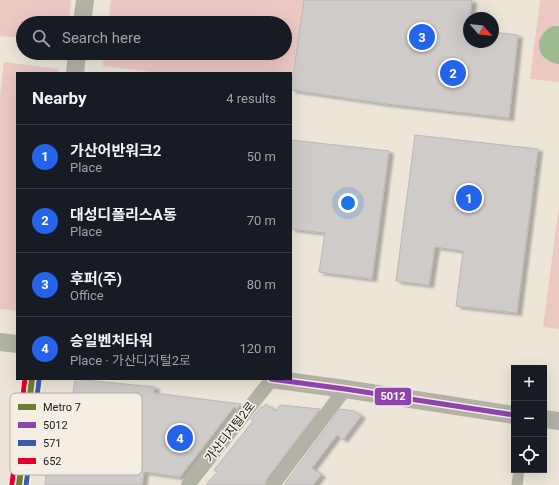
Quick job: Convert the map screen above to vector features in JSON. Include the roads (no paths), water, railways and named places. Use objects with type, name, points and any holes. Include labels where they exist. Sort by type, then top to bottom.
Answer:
[{"type":"street","points":[[83,16],[85,0]]},
{"type":"street","points":[[75,72],[76,60]]},
{"type":"street","points":[[0,342],[16,344]]},
{"type":"street","points":[[30,393],[32,380]]},
{"type":"street","name":"가산디지털2로","points":[[188,485],[271,380]]},
{"type":"street","name":"가산디지털2로","points":[[279,380],[511,415]]},
{"type":"street","points":[[273,485],[345,389]]},
{"type":"street","points":[[547,419],[559,421]]},
{"type":"street","points":[[517,485],[518,473]]},
{"type":"street","points":[[19,485],[20,475]]},
{"type":"metro line","name":"7","points":[[30,393],[32,380]]},
{"type":"metro line","name":"7","points":[[19,485],[20,475]]},
{"type":"place","name":"후퍼(주)","points":[[422,37]]},
{"type":"place","name":"대성디폴리스A동","points":[[453,73]]},
{"type":"place","name":"가산어반워크2","points":[[469,198]]},
{"type":"place","name":"승일벤처타워","points":[[180,438]]}]
